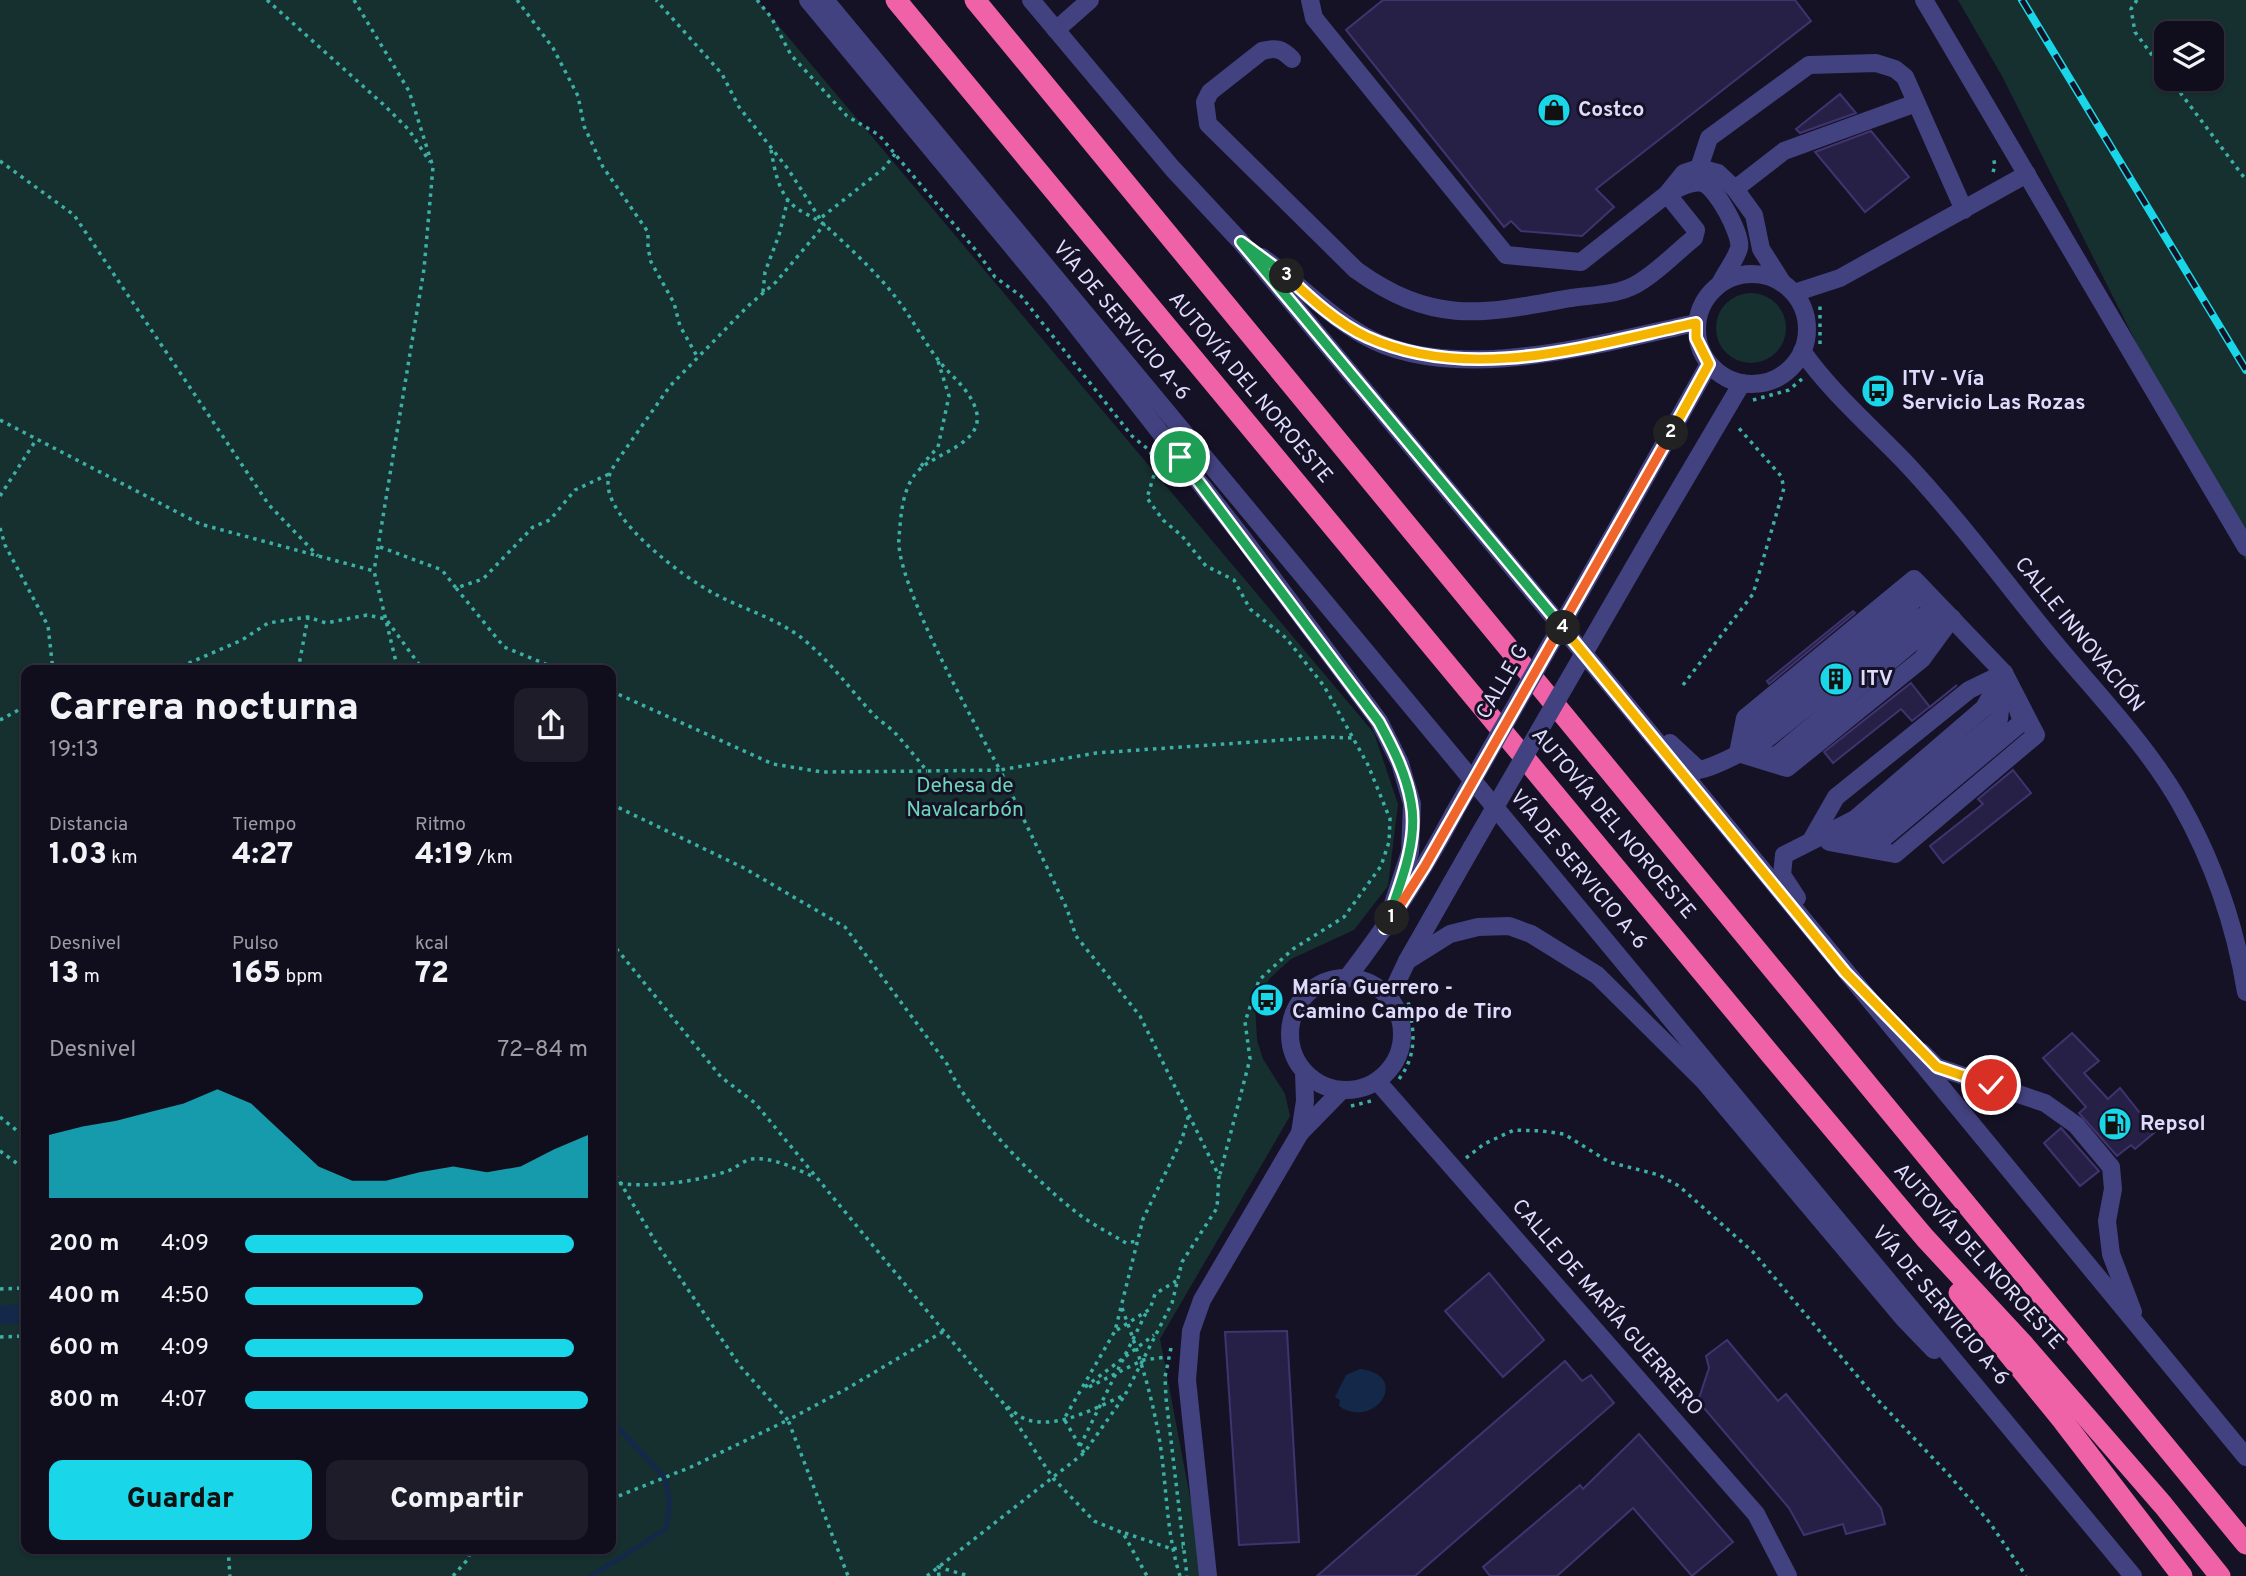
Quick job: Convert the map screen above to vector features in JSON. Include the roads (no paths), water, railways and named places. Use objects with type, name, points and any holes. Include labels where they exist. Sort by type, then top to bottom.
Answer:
[{"type":"highway","name":"AUTOVÍA DEL NOROESTE","points":[[896,0],[1925,1238],[2024,1345],[2220,1576]]},
{"type":"highway","name":"AUTOVÍA DEL NOROESTE","points":[[975,0],[2246,1544]]},
{"type":"highway","points":[[1446,663],[1460,695],[2063,1421],[2182,1576]]},
{"type":"highway","points":[[2063,1421],[2112,1468],[2203,1576]]},
{"type":"street","points":[[808,0],[1054,297],[1242,537],[1379,722],[1400,763],[1412,804],[1410,852],[1385,928]]},
{"type":"street","name":"VÍA DE SERVICIO A-6","points":[[825,0],[2133,1576]]},
{"type":"street","points":[[1031,0],[1172,168],[1241,242],[1616,692],[2246,1457]]},
{"type":"street","points":[[1056,30],[1090,0]]},
{"type":"street","points":[[1310,0],[1314,18],[1506,255],[1581,262],[1667,194],[1689,183],[1702,183],[1712,188],[1739,234],[1739,247],[1721,282]]},
{"type":"street","points":[[1924,0],[2246,547]]},
{"type":"street","points":[[1292,59],[1283,50],[1272,48],[1262,51],[1210,92],[1205,102],[1209,124],[1356,270],[1401,299],[1425,307],[1459,313],[1496,312],[1634,285],[1694,238],[1696,230],[1667,194]]},
{"type":"street","points":[[1699,167],[1709,138],[1809,65],[1876,63],[1895,69],[1905,77],[1964,210]]},
{"type":"street","points":[[1735,189],[1784,151],[1916,103]]},
{"type":"street","points":[[1667,194],[1684,173],[1699,167],[1718,173],[1735,189],[1754,215],[1761,250],[1788,288]]},
{"type":"street","points":[[1788,288],[1840,278],[2027,174]]},
{"type":"street","points":[[1241,242],[1280,270],[1320,306],[1365,336],[1405,352],[1465,361],[1529,356],[1696,323]]},
{"type":"street","points":[[1812,309],[1768,275],[1735,275],[1721,282],[1709,293],[1700,307],[1696,338],[1709,364],[1723,376],[1742,383],[1771,381],[1809,352],[1807,323],[1812,309],[1840,278]]},
{"type":"street","name":"CALLE INNOVACIÓN","points":[[1809,352],[1841,399],[1903,460],[1950,513],[2145,753],[2172,792],[2203,846],[2219,883],[2233,924],[2246,992]]},
{"type":"street","name":"CALLE G","points":[[1347,978],[1385,928],[1444,832],[1709,364]]},
{"type":"street","points":[[1389,999],[1407,961],[1472,847],[1742,383]]},
{"type":"street","points":[[1738,753],[1745,718],[1914,579],[2004,673],[2036,735],[1895,854],[1812,839]]},
{"type":"street","points":[[1616,692],[1699,770],[1718,766],[1763,741],[1920,617],[1952,618]]},
{"type":"street","points":[[1738,753],[1787,768],[1922,659],[1952,618]]},
{"type":"street","points":[[1812,839],[1866,831],[1999,719],[2004,673]]},
{"type":"street","points":[[2004,673],[1978,701],[1812,839],[1784,855],[1782,875],[1845,972],[1937,1067],[2045,1103],[2076,1125],[2110,1167],[2113,1189],[2107,1221],[2110,1254],[2138,1325]]},
{"type":"street","points":[[1407,961],[1450,934],[1478,927],[1509,926],[1531,934],[1597,975],[1703,1080],[1903,1319],[2025,1444]]},
{"type":"street","points":[[1347,978],[1370,984],[1389,999],[1399,1017],[1401,1045],[1396,1059],[1377,1080],[1365,1087],[1342,1090],[1316,1082],[1304,1072],[1290,1045],[1289,1030],[1301,1000],[1314,988],[1347,978]]},
{"type":"street","points":[[1300,1133],[1305,1101],[1304,1072]]},
{"type":"street","name":"CALLE DE MARÍA GUERRERO","points":[[1377,1080],[1756,1514],[1787,1576]]},
{"type":"street","points":[[1208,1576],[1187,1380],[1191,1331],[1202,1300],[1300,1133],[1342,1090]]},
{"type":"water","points":[[1360,1369],[1376,1373],[1384,1381],[1386,1390],[1375,1407],[1365,1412],[1352,1412],[1339,1406],[1340,1400],[1335,1397],[1346,1375]]},
{"type":"waterway","points":[[0,1315],[21,1314]]},
{"type":"waterway","points":[[591,1576],[666,1529],[670,1503],[665,1478],[616,1425]]},
{"type":"railway","points":[[2022,0],[2246,370]]},
{"type":"place","name":"Costco","points":[[1554,110]]},
{"type":"place","name":"ITV - Vía Servicio Las Rozas","points":[[1878,391]]},
{"type":"place","name":"ITV","points":[[1836,679]]},
{"type":"place","name":"María Guerrero - Camino Campo de Tiro","points":[[1267,1000]]},
{"type":"place","name":"Repsol","points":[[2115,1124]]},
{"type":"park label","name":"Dehesa de Navalcarbón","points":[[965,798]]}]
